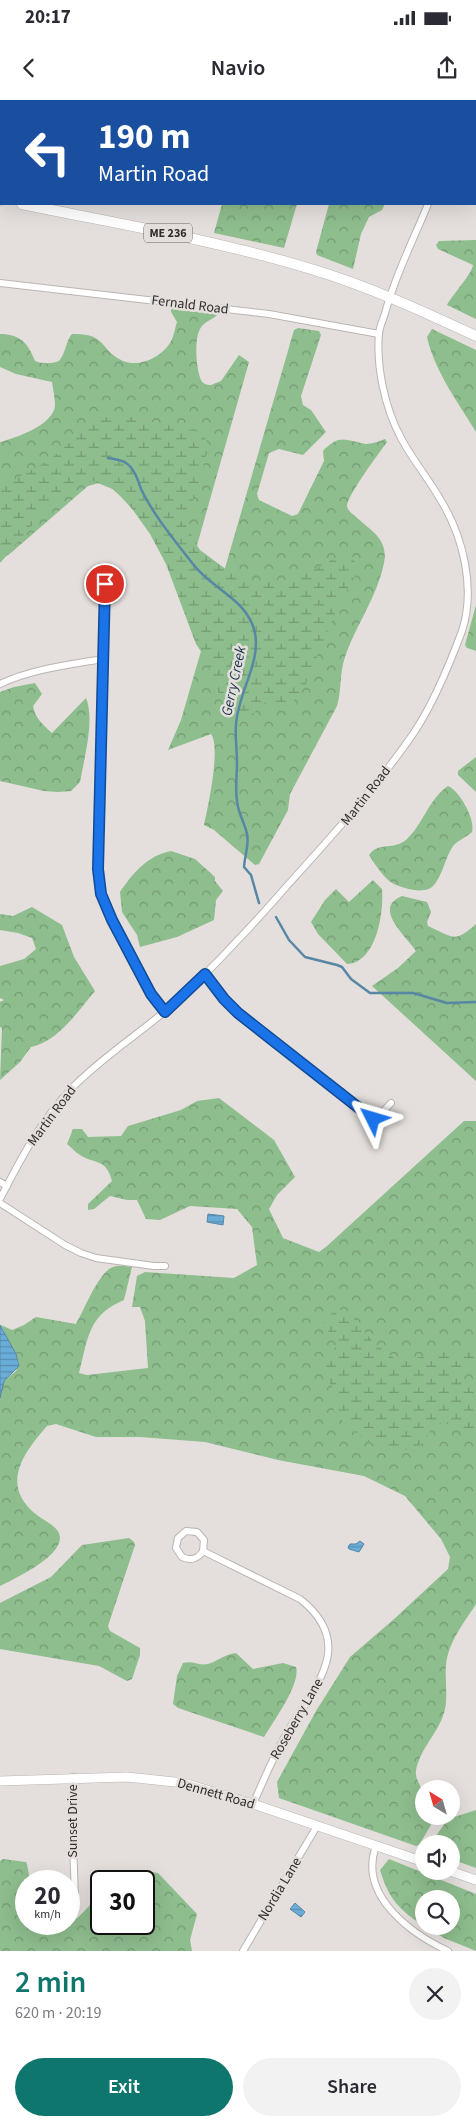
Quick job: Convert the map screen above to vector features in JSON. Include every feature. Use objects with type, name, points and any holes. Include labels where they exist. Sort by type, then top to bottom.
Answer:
[{"type":"main road","name":"ME 236","points":[[27,205],[162,232],[312,269],[389,297],[476,336]]},
{"type":"street","name":"Martin Road","points":[[0,1199],[28,1147],[64,1096],[83,1078],[165,1012],[205,974],[260,918],[338,831],[389,767],[426,712],[456,649],[467,617],[469,587],[466,566],[460,544],[442,502],[409,452],[392,419],[381,372],[379,334],[389,297],[428,205]]},
{"type":"street","name":"Fernald Road","points":[[0,283],[269,314],[379,334]]},
{"type":"street","points":[[104,572],[106,595],[102,659],[98,869],[101,894],[151,994],[165,1012]]},
{"type":"street","points":[[0,684],[55,667],[102,659]]},
{"type":"street","points":[[205,974],[224,999],[238,1013],[373,1119],[377,1118],[391,1103]]},
{"type":"street","points":[[0,1182],[7,1186]]},
{"type":"street","points":[[0,1203],[65,1246],[81,1253],[106,1259],[164,1266]]},
{"type":"street","points":[[186,1531],[197,1532],[204,1540],[203,1551],[192,1559],[182,1557],[176,1548],[178,1538],[186,1531]]},
{"type":"street","name":"Roseberry Lane","points":[[203,1551],[300,1598],[319,1620],[327,1636],[328,1654],[322,1677],[287,1732],[253,1804]]},
{"type":"street","name":"Dennett Road","points":[[0,1780],[73,1777],[127,1777],[168,1780],[204,1788],[415,1859]]},
{"type":"street","name":"Sunset Drive","points":[[73,1777],[74,1870]]},
{"type":"street","name":"Nordia Lane","points":[[243,1951],[317,1826]]},
{"type":"street","points":[[376,1846],[373,1863],[377,1886],[383,1900],[402,1922],[448,1951]]},
{"type":"street","points":[[460,1874],[476,1880]]},
{"type":"green space","points":[[222,205],[297,205],[284,248],[214,233]]},
{"type":"green space","points":[[329,205],[384,205],[382,210],[369,217],[361,234],[353,269],[317,255],[316,252]]},
{"type":"green space","points":[[476,240],[476,319],[447,305],[469,274],[473,265],[438,249],[436,245],[439,241]]},
{"type":"green space","points":[[171,309],[218,314],[204,324],[198,334],[196,347],[197,362],[199,375],[204,383],[211,385],[221,381],[239,355],[249,362],[188,577],[126,501],[110,487],[99,483],[88,486],[0,561],[0,442],[24,434],[41,425],[53,413],[55,406],[52,382],[16,374],[0,367],[0,334],[7,334],[18,338],[29,349],[35,361],[41,363],[59,361],[72,334],[83,334],[97,339],[114,356],[121,360],[135,363],[142,362],[162,352],[171,341],[177,322]]},
{"type":"green space","points":[[298,328],[319,331],[321,335],[301,396],[303,405],[311,410],[326,432],[303,455],[279,449],[269,453],[257,494],[259,500],[292,516],[298,514],[324,461],[323,451],[329,445],[339,440],[366,444],[385,439],[387,442],[358,484],[347,506],[350,512],[381,541],[385,554],[381,575],[376,588],[345,657],[337,706],[290,794],[288,810],[259,864],[255,865],[214,830],[204,825],[211,792],[215,751],[211,734],[168,750],[181,720],[294,330]]},
{"type":"green space","points":[[432,329],[476,350],[476,432],[441,375],[427,337]]},
{"type":"green space","points":[[115,416],[131,417],[200,432],[204,436],[209,446],[188,518],[192,538],[200,550],[235,576],[251,581],[284,582],[302,576],[339,556],[354,557],[356,574],[340,601],[304,688],[290,706],[282,711],[264,702],[254,713],[237,717],[222,702],[206,659],[196,644],[166,564],[150,534],[133,510],[115,490],[93,481],[61,491],[0,563],[0,485],[7,484],[51,459],[96,419]]},
{"type":"green space","points":[[476,605],[476,651],[467,648],[465,645]]},
{"type":"green space","points":[[35,683],[42,694],[33,706],[34,710],[40,721],[52,733],[86,698],[89,728],[86,751],[80,782],[71,791],[44,791],[0,781],[0,692]]},
{"type":"green space","points":[[476,757],[476,792],[458,775],[458,771]]},
{"type":"green space","points":[[448,786],[457,793],[466,806],[473,827],[472,832],[453,846],[440,876],[430,888],[415,890],[390,882],[369,855],[377,848],[397,845],[407,839],[441,791]]},
{"type":"green space","points":[[171,851],[195,859],[215,877],[215,881],[223,891],[216,900],[214,920],[177,937],[140,947],[137,935],[122,912],[120,892],[141,866],[163,853]]},
{"type":"green space","points":[[373,880],[382,889],[380,922],[372,946],[365,955],[357,961],[347,964],[318,934],[311,922],[325,900],[336,889],[349,902]]},
{"type":"green space","points":[[402,896],[427,902],[431,912],[427,922],[428,926],[453,937],[463,934],[476,924],[476,1081],[372,986],[398,968],[416,951],[399,930],[391,915],[390,908],[394,901]]},
{"type":"green space","points":[[32,907],[62,925],[74,957],[95,991],[67,1025],[50,1039],[31,1047],[20,1062],[0,1080],[2,1028],[0,1027],[0,1002],[4,1000],[0,998],[0,966],[24,959],[36,949],[32,938],[0,930],[0,914],[13,916]]},
{"type":"green space","points":[[219,1098],[274,1140],[295,1177],[277,1195],[269,1209],[283,1238],[319,1252],[464,1121],[476,1121],[476,1604],[459,1630],[449,1651],[446,1665],[445,1709],[440,1723],[420,1757],[416,1771],[415,1825],[431,1825],[425,1835],[415,1835],[415,1846],[279,1798],[277,1782],[316,1711],[350,1657],[448,1569],[450,1557],[441,1539],[405,1496],[364,1476],[278,1460],[205,1442],[140,1437],[96,1437],[56,1424],[47,1426],[25,1455],[20,1466],[18,1488],[30,1509],[55,1527],[60,1538],[57,1547],[40,1564],[0,1586],[0,1398],[4,1381],[16,1371],[19,1363],[1,1325],[12,1330],[36,1317],[76,1324],[95,1287],[104,1274],[115,1266],[132,1267],[124,1300],[103,1313],[91,1329],[79,1373],[87,1375],[148,1368],[145,1321],[140,1307],[132,1307],[137,1276],[145,1272],[234,1278],[257,1265],[252,1227],[237,1209],[190,1206],[160,1220],[146,1219],[137,1200],[110,1196],[94,1209],[88,1210],[88,1204],[112,1181],[110,1174],[103,1165],[80,1155],[67,1144],[73,1129],[82,1129],[88,1137],[121,1136],[128,1126],[181,1110],[197,1101]]},
{"type":"green space","points":[[337,1310],[346,1310],[374,1343],[398,1361],[410,1360],[439,1351],[460,1350],[476,1341],[476,1356],[465,1364],[460,1377],[463,1383],[476,1387],[476,1406],[472,1412],[476,1417],[476,1434],[468,1432],[450,1422],[439,1423],[418,1446],[392,1452],[378,1447],[347,1425],[334,1410],[338,1396],[321,1369],[332,1353],[336,1343],[323,1323],[326,1317]]},
{"type":"green space","points":[[129,1538],[135,1545],[108,1626],[110,1631],[140,1648],[140,1655],[132,1679],[127,1681],[99,1666],[0,1649],[0,1603],[51,1577],[82,1545]]},
{"type":"green space","points":[[236,1653],[253,1669],[283,1663],[296,1667],[294,1683],[290,1693],[264,1737],[178,1708],[173,1704],[177,1676],[183,1663],[208,1664]]},
{"type":"green space","points":[[476,1810],[476,1868],[460,1862],[460,1835],[436,1835],[444,1825],[460,1825],[460,1815]]},
{"type":"green space","points":[[3,1859],[26,1862],[27,1864],[28,1870],[15,1870],[15,1935],[80,1935],[80,1915],[90,1905],[90,1935],[155,1935],[155,1872],[158,1873],[197,1914],[190,1940],[192,1951],[0,1951],[0,1861]]},
{"type":"green space","points":[[389,1859],[415,1869],[415,1880],[441,1880],[476,1894],[476,1951],[439,1935],[460,1935],[460,1890],[415,1890],[415,1920],[391,1896],[380,1870]]},
{"type":"water","points":[[208,1214],[224,1216],[223,1225],[207,1222]]},
{"type":"water","points":[[0,1325],[16,1354],[19,1366],[4,1381],[0,1398]]},
{"type":"water","points":[[360,1541],[364,1544],[359,1552],[349,1549],[350,1544],[356,1544]]},
{"type":"water","points":[[295,1903],[305,1912],[301,1917],[290,1909]]},
{"type":"waterway","name":"Gerry Creek","points":[[108,458],[129,465],[152,509],[179,546],[201,573],[237,603],[251,621],[255,633],[255,656],[237,714],[236,791],[238,809],[247,835],[244,867],[251,875],[259,903]]},
{"type":"waterway","name":"Gerry Creek","points":[[276,917],[289,940],[305,957],[342,967],[351,979],[370,993],[413,993],[447,1003],[476,1002]]},
{"type":"route","points":[[105,584],[98,869],[101,894],[112,920],[151,994],[165,1012],[205,974],[218,992],[238,1013],[373,1119]]}]
